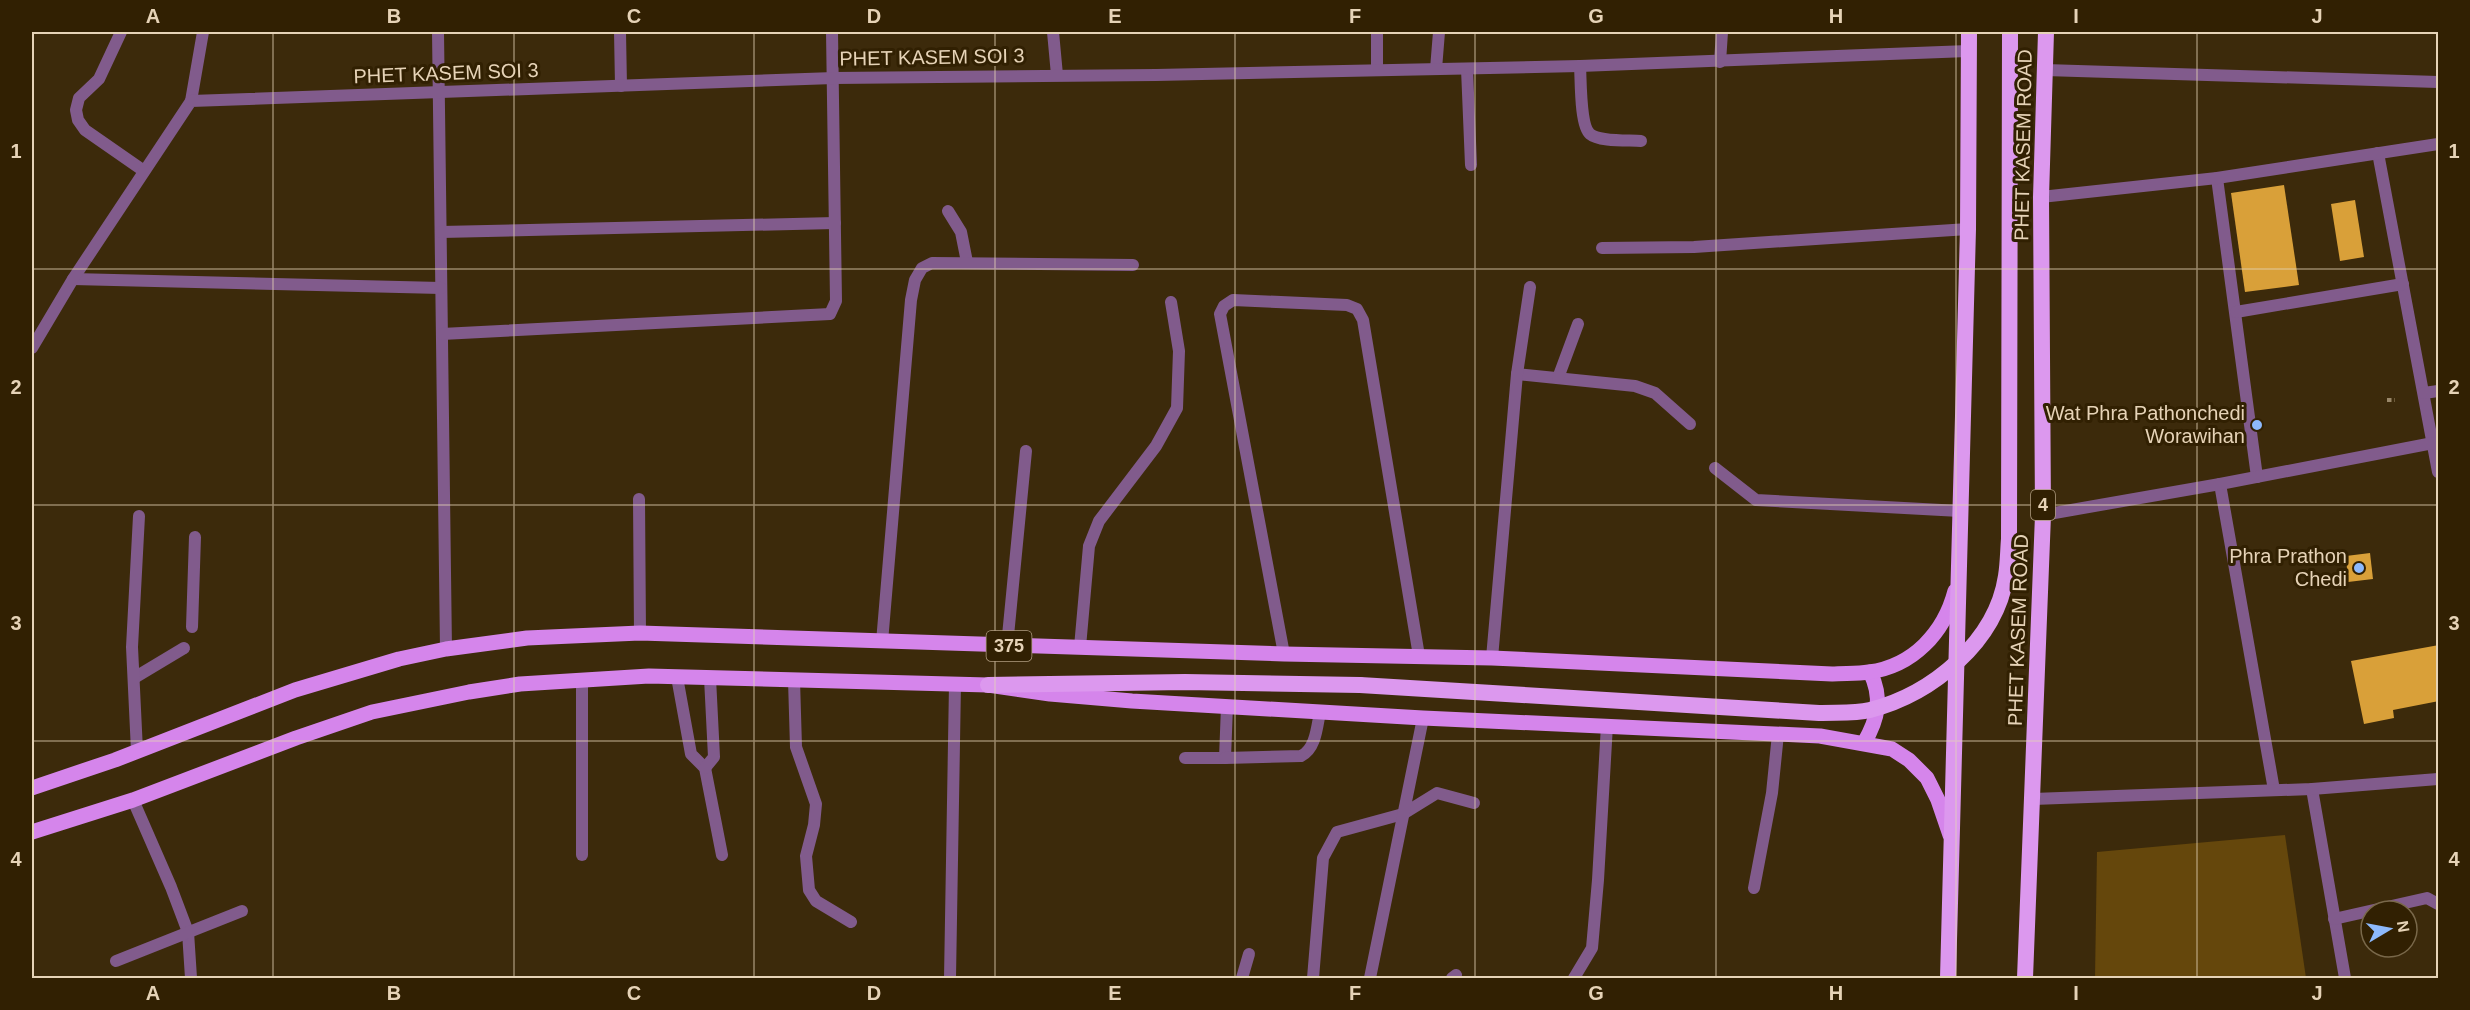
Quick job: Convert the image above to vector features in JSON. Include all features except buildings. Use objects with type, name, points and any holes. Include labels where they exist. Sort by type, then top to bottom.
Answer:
[{"type":"highway","points":[[1948,978],[1968,229],[1969,32]]},
{"type":"highway","points":[[988,685],[1185,682],[1360,684],[1819,713],[1867,711],[1897,701],[1933,681],[1958,662],[1978,639],[1992,614],[2006,577],[2009,539],[2010,32]]},
{"type":"highway","name":"PHET KASEM ROAD","points":[[2025,978],[2043,515],[2041,197],[2046,32]]},
{"type":"main road","name":"375","points":[[32,788],[137,751],[295,690],[399,659],[446,649],[527,638],[640,633],[1007,646],[1491,658],[1832,674],[1870,672],[1897,665],[1920,651],[1939,629],[1950,609],[1958,577]]},
{"type":"main road","points":[[1864,743],[1874,726],[1878,702],[1870,672]]},
{"type":"main road","name":"375","points":[[32,832],[133,800],[296,738],[372,712],[520,684],[582,679],[677,677],[988,685],[1062,695],[1320,712],[1820,736],[1892,748],[1910,760],[1927,778],[1938,800],[1951,838]]},
{"type":"street","points":[[122,32],[99,79],[79,98],[76,110],[78,120],[85,130],[144,171]]},
{"type":"street","points":[[33,341],[191,101],[203,32]]},
{"type":"street","points":[[438,32],[446,649]]},
{"type":"street","points":[[620,32],[621,86]]},
{"type":"street","points":[[442,334],[830,314],[836,301],[832,32]]},
{"type":"street","points":[[1053,32],[1057,75]]},
{"type":"street","points":[[1377,32],[1377,70]]},
{"type":"street","points":[[1436,69],[1439,32]]},
{"type":"street","points":[[1720,62],[1722,32]]},
{"type":"street","name":"PHET KASEM SOI 3","points":[[191,101],[834,78],[1467,69],[1720,62],[1968,51]]},
{"type":"street","points":[[1580,66],[1584,128],[1591,136],[1641,141]]},
{"type":"street","points":[[1467,69],[1471,165]]},
{"type":"street","points":[[2045,70],[2439,82]]},
{"type":"street","points":[[2041,197],[2217,178],[2439,144]]},
{"type":"street","points":[[2378,153],[2439,472]]},
{"type":"street","points":[[2217,178],[2257,477]]},
{"type":"street","points":[[948,211],[961,232],[967,262]]},
{"type":"street","points":[[441,232],[835,223]]},
{"type":"street","points":[[1602,248],[1694,247],[1968,229]]},
{"type":"street","points":[[882,642],[911,300],[915,280],[922,268],[932,264],[967,262],[1133,265]]},
{"type":"street","points":[[73,279],[441,288]]},
{"type":"street","points":[[2236,312],[2403,284]]},
{"type":"street","points":[[1491,658],[1517,374],[1530,288]]},
{"type":"street","points":[[1284,654],[1220,314],[1224,306],[1233,300],[1347,304],[1358,309],[1363,320],[1419,656]]},
{"type":"street","points":[[1080,647],[1089,546],[1092,538],[1099,521],[1156,446],[1177,408],[1179,351],[1171,302]]},
{"type":"street","points":[[1558,378],[1578,324]]},
{"type":"street","points":[[1517,374],[1635,386],[1655,393],[1690,424]]},
{"type":"street","points":[[2424,393],[2439,391]]},
{"type":"street","points":[[2043,515],[2220,484],[2433,442]]},
{"type":"street","points":[[1007,646],[1026,451]]},
{"type":"street","points":[[1715,468],[1756,500],[1960,512]]},
{"type":"street","points":[[2220,484],[2274,790]]},
{"type":"street","points":[[639,499],[640,633]]},
{"type":"street","points":[[137,751],[132,647],[139,516]]},
{"type":"street","points":[[192,627],[195,537]]},
{"type":"street","points":[[134,678],[184,648]]},
{"type":"street","points":[[677,677],[691,754],[705,768],[722,855]]},
{"type":"street","points":[[705,768],[714,757],[710,678]]},
{"type":"street","points":[[582,679],[582,855]]},
{"type":"street","points":[[794,680],[796,747],[816,804],[807,856],[809,890],[816,901],[851,922]]},
{"type":"street","points":[[950,978],[955,684]]},
{"type":"street","points":[[1225,758],[1227,706]]},
{"type":"street","points":[[1185,758],[1302,756],[1311,746],[1320,712]]},
{"type":"street","points":[[1370,978],[1423,718]]},
{"type":"street","points":[[1574,978],[1592,948],[1607,725]]},
{"type":"street","points":[[1754,888],[1772,793],[1778,734]]},
{"type":"street","points":[[2033,800],[2312,789],[2439,779]]},
{"type":"street","points":[[2312,789],[2345,978]]},
{"type":"street","points":[[1313,978],[1323,858],[1337,832],[1403,814],[1437,794],[1473,802]]},
{"type":"street","points":[[133,800],[188,932],[191,978]]},
{"type":"street","points":[[2334,919],[2427,898],[2439,904]]},
{"type":"street","points":[[116,961],[242,911]]},
{"type":"street","points":[[1242,978],[1249,954]]},
{"type":"path","points":[[2387,400],[2395,400]]},
{"type":"shaded area","points":[[2285,835],[2306,978],[2095,978],[2097,852]]},
{"type":"place","name":"Wat Phra Pathonchedi Worawihan","points":[[2257,425]]},
{"type":"place","name":"Phra Prathon Chedi","points":[[2359,568]]}]
